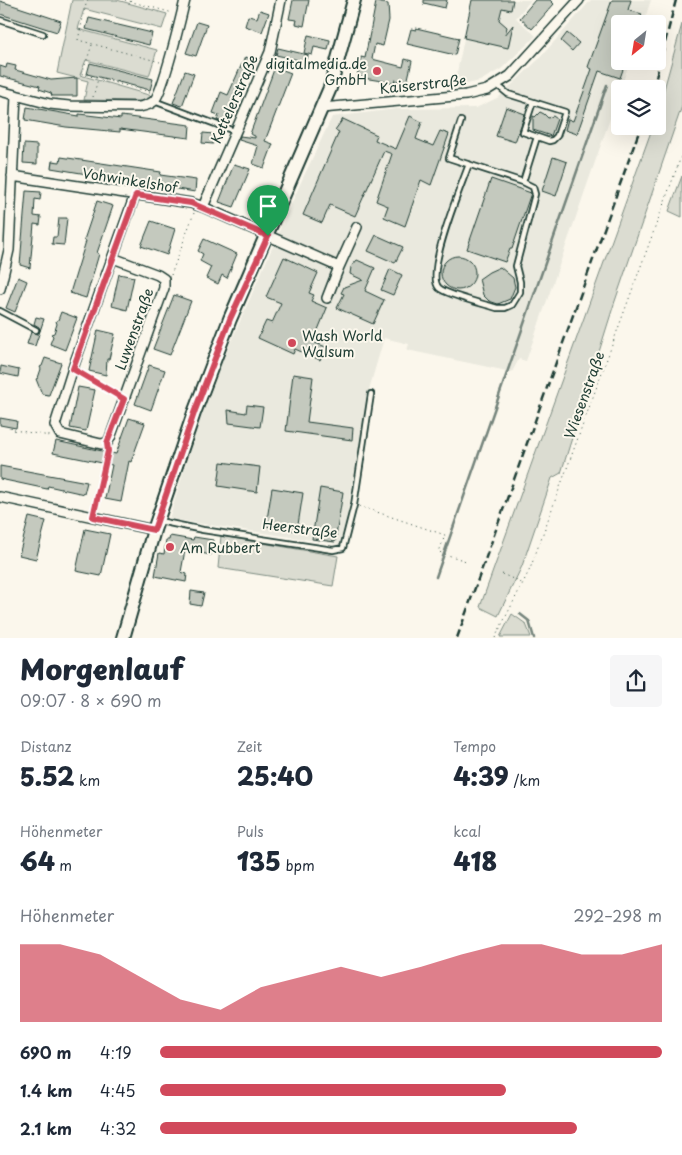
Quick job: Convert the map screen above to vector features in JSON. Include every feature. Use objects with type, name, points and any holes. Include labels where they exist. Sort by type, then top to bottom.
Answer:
[{"type":"main road","points":[[123,638],[156,525],[194,413],[230,319],[268,236],[322,108],[338,65],[354,0]]},
{"type":"street","points":[[0,91],[50,104],[139,107],[156,98],[168,64],[185,0]]},
{"type":"street","name":"Kettelerstraße","points":[[200,206],[270,52],[281,0]]},
{"type":"street","name":"Kaiserstraße","points":[[322,108],[466,95],[498,85],[510,76],[579,0]]},
{"type":"street","points":[[0,289],[6,266],[10,230],[16,95]]},
{"type":"street","name":"Vohwinkelshof","points":[[12,176],[200,206],[268,236]]},
{"type":"street","points":[[107,443],[101,444],[60,434],[55,425],[73,369],[136,195]]},
{"type":"street","points":[[327,298],[357,226]]},
{"type":"street","points":[[0,227],[10,230]]},
{"type":"street","points":[[268,236],[339,267]]},
{"type":"street","name":"Luwenstraße","points":[[107,443],[164,288],[164,279],[158,275],[113,258]]},
{"type":"street","points":[[0,497],[93,517],[156,525]]},
{"type":"lane","points":[[0,20],[43,34]]},
{"type":"lane","points":[[498,85],[508,94],[565,112],[556,139],[549,141],[523,132],[533,102]]},
{"type":"lane","points":[[156,98],[234,131]]},
{"type":"lane","points":[[461,121],[449,158],[469,164],[523,182],[533,187],[535,194],[516,266],[520,282],[520,292],[512,305],[505,308],[497,308],[443,291],[435,283],[434,277],[439,250],[469,164]]},
{"type":"lane","points":[[523,182],[537,137]]},
{"type":"lane","points":[[0,311],[36,330]]},
{"type":"lane","name":"Heerstraße","points":[[156,525],[203,530],[333,550],[343,548],[354,505],[371,394]]},
{"type":"path","points":[[87,0],[78,40],[168,64]]},
{"type":"path","points":[[125,0],[181,15]]},
{"type":"path","points":[[423,5],[424,0]]},
{"type":"path","points":[[93,44],[82,74],[156,98]]},
{"type":"path","points":[[90,106],[98,78]]},
{"type":"path","name":"Wiesenstraße","points":[[495,638],[523,584],[560,490],[682,154]]},
{"type":"path","points":[[164,279],[172,274],[200,206]]},
{"type":"path","points":[[73,369],[124,399]]},
{"type":"path","points":[[14,430],[50,436],[60,434]]},
{"type":"path","points":[[93,517],[108,451],[107,443]]},
{"type":"path","points":[[354,505],[445,535],[439,552],[466,561]]},
{"type":"path","points":[[502,574],[523,584]]},
{"type":"shaded area","points":[[72,0],[117,0],[167,14],[162,29],[84,9],[78,29],[157,50],[149,76],[86,60],[80,75],[152,96],[142,101],[84,100],[88,81],[57,73]]},
{"type":"shaded area","points":[[472,0],[531,0],[516,18],[536,36],[501,69],[480,81],[454,87]]},
{"type":"shaded area","points":[[591,0],[651,0],[646,15],[611,15],[611,70],[627,70],[623,80],[611,80],[611,116],[526,361],[519,359],[512,372],[407,350],[409,344],[384,338],[368,393],[346,522],[339,544],[169,519],[196,431],[223,360],[301,182],[332,117],[396,109],[476,108],[499,97],[538,60]]},
{"type":"shaded area","points":[[682,24],[682,106],[614,304],[561,473],[552,478],[522,566],[498,616],[480,607],[650,135],[666,135],[666,82]]},
{"type":"shaded area","points":[[682,176],[682,217],[669,211]]},
{"type":"shaded area","points":[[221,536],[338,556],[333,586],[218,568]]},
{"type":"shaded area","points":[[512,614],[526,624],[531,637],[500,637]]},
{"type":"building","points":[[293,0],[309,0],[304,26],[296,24],[297,20],[289,19]]},
{"type":"building","points":[[424,0],[447,0],[445,8],[424,3]]},
{"type":"building","points":[[472,0],[513,0],[511,10],[502,8],[499,20],[507,27],[505,35],[513,25],[508,48],[464,38]]},
{"type":"building","points":[[535,0],[550,0],[554,4],[532,29],[520,18]]},
{"type":"building","points":[[612,0],[631,0],[628,10],[642,15],[611,15],[611,70],[623,70],[620,78],[599,71],[577,134],[565,130],[568,119],[573,121],[586,86],[592,69],[588,67]]},
{"type":"building","points":[[0,1],[61,21],[57,32],[0,14]]},
{"type":"building","points":[[376,2],[388,4],[389,20],[383,46],[375,44],[372,59],[403,67],[405,59],[412,61],[407,83],[395,80],[394,83],[357,77],[361,57],[365,58]]},
{"type":"building","points":[[260,10],[269,13],[262,32],[245,26],[248,16],[257,18]]},
{"type":"building","points":[[89,18],[152,33],[149,45],[86,29]]},
{"type":"building","points":[[197,22],[207,25],[196,56],[186,53]]},
{"type":"building","points":[[416,28],[459,38],[455,55],[407,44],[411,29],[416,30]]},
{"type":"building","points":[[567,33],[579,43],[572,51],[561,41]]},
{"type":"building","points":[[308,35],[330,40],[328,50],[314,47],[312,55],[304,53]]},
{"type":"building","points":[[278,48],[308,55],[307,62],[276,55]]},
{"type":"building","points":[[245,57],[251,59],[224,123],[217,120],[219,115],[213,113],[221,92],[228,95]]},
{"type":"building","points":[[90,63],[153,79],[150,90],[87,74]]},
{"type":"building","points":[[7,64],[16,66],[15,70],[51,80],[77,78],[77,96],[52,96],[51,93],[39,89],[40,86],[0,76],[0,66],[6,68]]},
{"type":"building","points":[[275,67],[291,73],[265,141],[273,144],[264,168],[253,164],[258,146],[239,140],[240,136],[255,138],[255,136],[250,134]]},
{"type":"building","points":[[185,71],[194,74],[182,106],[173,103]]},
{"type":"building","points":[[27,107],[79,116],[79,114],[121,119],[121,116],[190,125],[189,138],[120,129],[120,132],[66,127],[25,120]]},
{"type":"building","points":[[506,107],[525,114],[515,142],[496,136]]},
{"type":"building","points":[[540,112],[548,118],[553,116],[557,119],[551,136],[533,130],[533,116],[535,117]]},
{"type":"building","points":[[410,116],[422,122],[416,139],[433,146],[440,131],[449,134],[431,185],[421,180],[405,226],[384,217],[388,206],[376,201],[392,154],[384,151],[355,216],[330,205],[322,223],[303,215],[339,132],[335,130],[343,119],[377,135],[375,140],[396,149]]},
{"type":"building","points":[[203,133],[214,134],[213,144],[202,143]]},
{"type":"building","points":[[24,144],[37,145],[37,164],[23,163]]},
{"type":"building","points":[[61,157],[161,172],[160,175],[196,180],[195,192],[51,168],[52,161],[60,162]]},
{"type":"building","points":[[553,157],[567,162],[556,196],[542,191]]},
{"type":"building","points":[[234,164],[250,169],[234,207],[219,202]]},
{"type":"building","points":[[491,179],[531,193],[512,249],[510,249],[505,262],[467,249]]},
{"type":"building","points":[[26,191],[41,192],[40,200],[35,199],[34,216],[41,217],[40,225],[34,224],[30,268],[20,265]]},
{"type":"building","points":[[97,201],[113,206],[97,253],[99,254],[86,298],[70,293]]},
{"type":"building","points":[[59,218],[67,218],[64,245],[52,244],[53,237],[57,237]]},
{"type":"building","points":[[151,221],[175,229],[167,255],[141,246]]},
{"type":"building","points":[[376,235],[403,247],[395,263],[368,251]]},
{"type":"building","points":[[204,239],[237,254],[227,278],[222,275],[218,284],[206,278],[211,267],[200,261],[203,254],[198,251]]},
{"type":"building","points":[[458,256],[465,257],[470,261],[474,266],[474,280],[470,285],[465,289],[458,290],[451,289],[446,285],[442,280],[441,273],[442,266],[446,261],[451,257]]},
{"type":"building","points":[[284,257],[318,273],[309,293],[314,295],[311,301],[327,308],[313,342],[326,347],[320,360],[295,349],[293,354],[258,338],[266,321],[272,323],[281,303],[266,297]]},
{"type":"building","points":[[357,260],[375,268],[365,291],[384,300],[373,324],[337,308],[344,294],[341,293],[344,287],[363,280],[350,274],[351,267]]},
{"type":"building","points":[[500,267],[513,278],[515,287],[510,299],[498,304],[489,301],[483,295],[479,279]]},
{"type":"building","points":[[390,269],[402,275],[393,295],[381,290]]},
{"type":"building","points":[[119,274],[134,277],[127,310],[112,306]]},
{"type":"building","points":[[18,277],[27,281],[15,312],[6,308]]},
{"type":"building","points":[[174,295],[191,301],[170,355],[153,349]]},
{"type":"building","points":[[61,312],[77,318],[65,350],[50,344],[53,336],[51,334],[54,333],[56,321]]},
{"type":"building","points":[[36,317],[44,319],[40,331],[39,327],[34,324]]},
{"type":"building","points":[[98,330],[115,334],[109,359],[107,359],[106,375],[89,371]]},
{"type":"building","points":[[40,331],[35,346],[27,344],[31,332],[37,334]]},
{"type":"building","points":[[45,358],[61,363],[49,395],[42,394],[36,379]]},
{"type":"building","points":[[149,365],[165,370],[151,410],[135,404]]},
{"type":"building","points":[[1,366],[19,370],[18,377],[0,373]]},
{"type":"building","points":[[293,374],[313,377],[307,422],[353,428],[352,440],[286,431]]},
{"type":"building","points":[[78,387],[95,390],[86,431],[70,428]]},
{"type":"building","points":[[247,405],[263,407],[260,427],[229,423],[228,410],[246,413]]},
{"type":"building","points":[[0,418],[17,421],[16,428],[0,425]]},
{"type":"building","points":[[129,418],[145,423],[131,462],[129,461],[121,502],[105,499],[112,465],[53,453],[56,441],[116,454]]},
{"type":"building","points":[[221,462],[260,467],[257,492],[218,486]]},
{"type":"building","points":[[0,466],[87,482],[84,494],[48,486],[47,489],[0,479]]},
{"type":"building","points":[[272,488],[303,493],[297,531],[266,526]]},
{"type":"building","points":[[320,488],[343,492],[335,542],[312,539]]},
{"type":"building","points":[[29,517],[46,521],[36,559],[19,555]]},
{"type":"building","points":[[85,529],[110,534],[101,576],[76,571]]},
{"type":"building","points":[[170,536],[193,540],[194,537],[213,540],[211,555],[185,550],[181,572],[187,574],[186,582],[155,576],[159,553],[164,554],[166,540],[169,540]]},
{"type":"building","points":[[191,591],[204,593],[201,606],[190,604]]},
{"type":"waterway","points":[[436,577],[607,85]]},
{"type":"waterway","points":[[520,614],[529,621],[534,638]]},
{"type":"railway","points":[[655,80],[676,0]]},
{"type":"railway","points":[[457,638],[638,135]]},
{"type":"place","name":"digitalmedia.de GmbH","points":[[377,71]]},
{"type":"place","name":"Wash World Walsum","points":[[292,343]]},
{"type":"place","name":"Am Rubbert","points":[[170,547]]},
{"type":"route","points":[[136,195],[191,203],[268,236],[230,319],[194,413],[154,530],[93,517],[108,451],[107,443],[124,399],[73,369],[136,195]]}]
